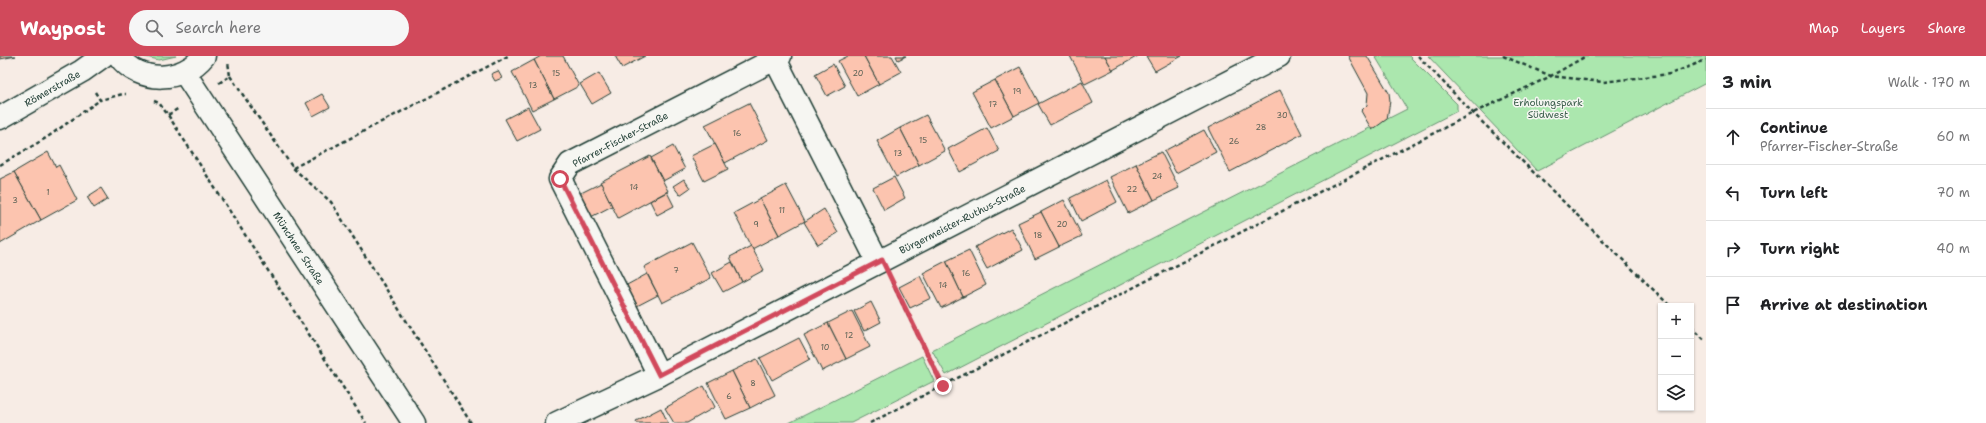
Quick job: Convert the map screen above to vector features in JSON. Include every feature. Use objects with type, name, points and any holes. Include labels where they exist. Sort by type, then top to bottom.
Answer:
[{"type":"street","name":"Römerstraße","points":[[0,118],[82,71],[103,56]]},
{"type":"street","points":[[119,56],[123,62],[136,71],[152,76],[168,77],[184,72],[198,64],[204,56]]},
{"type":"street","name":"Bürgermeister-Ruthus-Straße","points":[[557,423],[659,375],[1279,56]]},
{"type":"street","name":"Pfarrer-Fischer-Straße","points":[[659,375],[560,179],[570,164],[777,58],[880,261]]},
{"type":"street","name":"Münchner Straße","points":[[184,72],[414,423]]},
{"type":"path","points":[[293,168],[508,56]]},
{"type":"path","points":[[1418,56],[1473,113],[1667,303]]},
{"type":"path","points":[[1503,56],[1551,76],[1603,82],[1670,74],[1706,60]]},
{"type":"path","points":[[870,423],[1473,113],[1551,76],[1586,56]]},
{"type":"path","points":[[82,71],[100,100]]},
{"type":"path","points":[[230,76],[293,168],[331,202],[471,423]]},
{"type":"path","points":[[0,165],[46,138],[100,100],[123,94],[130,95]]},
{"type":"path","points":[[152,101],[159,103],[168,115],[366,423]]},
{"type":"path","points":[[880,261],[943,386]]},
{"type":"path","points":[[1694,329],[1706,341]]},
{"type":"green space","points":[[141,56],[176,56],[159,60]]},
{"type":"green space","points":[[1375,56],[1409,56],[1457,104],[1457,111],[946,375],[932,350],[1407,109]]},
{"type":"green space","name":"Erholungspark Südwest","points":[[1428,56],[1706,56],[1706,83],[1537,171]]},
{"type":"green space","points":[[922,356],[934,381],[851,423],[789,423]]},
{"type":"building","points":[[0,56],[16,56],[0,59]]},
{"type":"building","points":[[541,56],[563,56],[579,86],[554,99],[534,60]]},
{"type":"building","points":[[615,56],[645,56],[622,68]]},
{"type":"building","points":[[848,56],[864,56],[879,84],[857,96],[838,61]]},
{"type":"building","points":[[864,56],[892,56],[901,72],[879,84]]},
{"type":"building","points":[[896,56],[906,56],[898,60]]},
{"type":"building","points":[[1070,56],[1105,56],[1113,70],[1085,84]]},
{"type":"building","points":[[1105,56],[1138,56],[1113,70]]},
{"type":"building","points":[[1146,56],[1182,56],[1155,71]]},
{"type":"building","points":[[1348,56],[1367,56],[1389,93],[1390,101],[1387,119],[1372,130],[1361,111],[1367,105],[1368,93]]},
{"type":"building","points":[[534,60],[554,99],[532,110],[512,72]]},
{"type":"building","points":[[833,64],[845,86],[827,96],[815,74]]},
{"type":"building","points":[[1020,67],[1039,103],[1014,116],[995,80]]},
{"type":"building","points":[[498,71],[502,78],[495,81],[491,74]]},
{"type":"building","points":[[599,73],[611,93],[592,104],[580,84]]},
{"type":"building","points":[[995,80],[1014,116],[991,128],[972,92]]},
{"type":"building","points":[[1082,81],[1093,103],[1050,125],[1038,104]]},
{"type":"building","points":[[1280,90],[1302,134],[1230,172],[1208,128]]},
{"type":"building","points":[[322,94],[330,107],[313,116],[306,103]]},
{"type":"building","points":[[749,103],[768,140],[725,163],[705,125]]},
{"type":"building","points":[[528,107],[540,129],[517,141],[505,119]]},
{"type":"building","points":[[926,115],[945,151],[919,165],[900,128]]},
{"type":"building","points":[[900,128],[919,165],[896,177],[877,141]]},
{"type":"building","points":[[987,128],[999,151],[960,172],[948,149]]},
{"type":"building","points":[[1204,130],[1216,152],[1176,173],[1164,151]]},
{"type":"building","points":[[715,144],[728,169],[704,181],[691,156]]},
{"type":"building","points":[[673,146],[685,169],[663,181],[651,158]]},
{"type":"building","points":[[48,152],[56,167],[59,165],[77,200],[41,220],[14,172]]},
{"type":"building","points":[[1161,152],[1179,188],[1154,200],[1136,164]]},
{"type":"building","points":[[650,156],[668,191],[618,218],[600,182]]},
{"type":"building","points":[[1136,164],[1154,200],[1128,213],[1110,177]]},
{"type":"building","points":[[14,172],[41,220],[0,244],[0,179]]},
{"type":"building","points":[[894,177],[905,198],[884,210],[873,188]]},
{"type":"building","points":[[684,179],[690,188],[680,195],[673,186]]},
{"type":"building","points":[[1106,180],[1117,202],[1081,221],[1070,198]]},
{"type":"building","points":[[601,183],[612,206],[589,218],[577,195]]},
{"type":"building","points":[[786,185],[805,221],[779,235],[760,199]]},
{"type":"building","points":[[101,188],[108,199],[94,208],[87,197]]},
{"type":"building","points":[[667,192],[674,206],[657,215],[650,201]]},
{"type":"building","points":[[760,199],[779,235],[752,249],[734,213]]},
{"type":"building","points":[[1064,200],[1082,236],[1059,247],[1041,212]]},
{"type":"building","points":[[824,209],[838,233],[818,245],[804,222]]},
{"type":"building","points":[[1041,212],[1059,247],[1035,259],[1018,223]]},
{"type":"building","points":[[1011,228],[1023,250],[987,269],[975,247]]},
{"type":"building","points":[[692,242],[711,278],[662,303],[644,267]]},
{"type":"building","points":[[751,246],[764,270],[742,282],[730,257]]},
{"type":"building","points":[[969,250],[986,285],[963,297],[946,261]]},
{"type":"building","points":[[946,261],[963,297],[941,308],[923,273]]},
{"type":"building","points":[[732,262],[742,282],[723,292],[712,273]]},
{"type":"building","points":[[647,274],[658,295],[635,307],[625,286]]},
{"type":"building","points":[[920,276],[931,298],[910,308],[899,287]]},
{"type":"building","points":[[871,302],[881,322],[864,331],[854,311]]},
{"type":"building","points":[[852,311],[870,347],[846,359],[828,323]]},
{"type":"building","points":[[828,323],[846,359],[822,371],[804,335]]},
{"type":"building","points":[[799,338],[810,359],[772,380],[760,358]]},
{"type":"building","points":[[757,359],[775,395],[750,408],[732,371]]},
{"type":"building","points":[[732,371],[750,408],[726,419],[708,383]]},
{"type":"building","points":[[704,386],[715,407],[687,423],[674,423],[665,408]]},
{"type":"building","points":[[661,408],[668,423],[637,423],[636,421]]},
{"type":"route","points":[[560,179],[659,375],[882,260],[943,386]]}]
